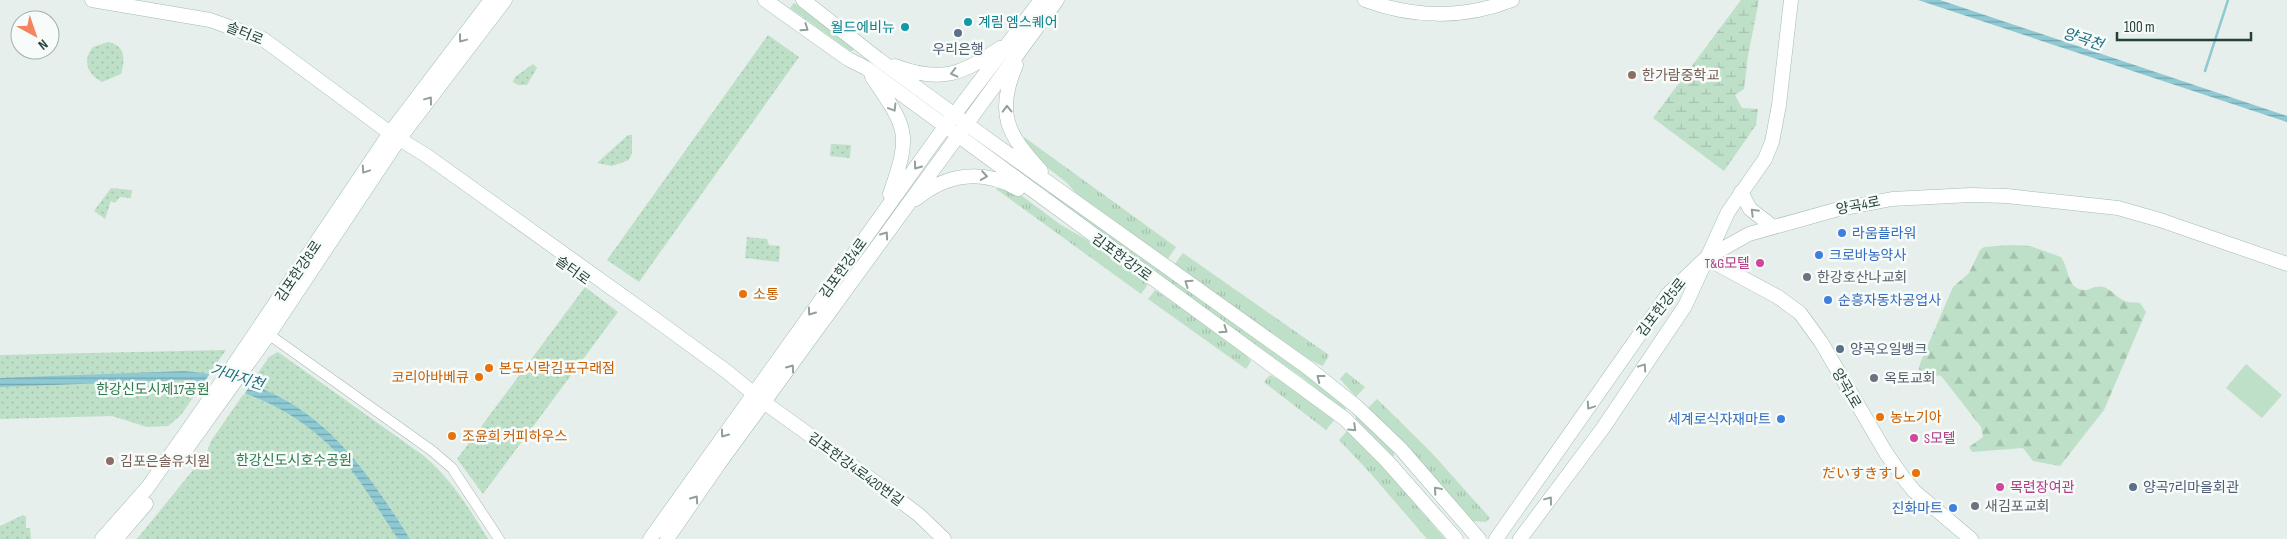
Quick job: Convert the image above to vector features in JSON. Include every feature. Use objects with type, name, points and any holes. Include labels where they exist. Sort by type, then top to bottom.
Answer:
[{"type":"street","name":"솔터로","points":[[92,0],[210,20],[263,39],[395,136],[427,156],[654,318],[726,371],[765,404]]},
{"type":"street","name":"김포한강8로","points":[[116,539],[156,492],[211,406],[264,331],[395,136],[491,0]]},
{"type":"street","name":"김포한강8로","points":[[395,136],[505,0]]},
{"type":"street","name":"김포한강7로","points":[[765,0],[848,59],[866,68],[1293,379],[1345,419],[1387,461],[1456,539]]},
{"type":"street","name":"김포한강7로","points":[[804,0],[878,59],[966,124],[1307,368],[1356,407],[1401,449],[1479,539]]},
{"type":"street","name":"김포한강4로","points":[[667,539],[958,136],[1018,43],[1041,0]]},
{"type":"street","name":"김포한강4로","points":[[650,539],[885,209],[955,115],[1057,0]]},
{"type":"street","points":[[1365,0],[1404,13],[1432,15],[1481,10],[1512,0]]},
{"type":"street","points":[[1706,258],[1724,218],[1765,158],[1772,142],[1779,105],[1791,0]]},
{"type":"street","points":[[878,59],[912,72],[930,76],[950,74],[970,68],[1018,43]]},
{"type":"street","points":[[1018,43],[1006,103],[1007,122],[1019,147],[1060,192]]},
{"type":"street","points":[[866,68],[894,108],[903,127],[903,155],[885,209]]},
{"type":"street","points":[[897,218],[918,198],[940,183],[959,176],[978,175],[1003,180],[1071,219]]},
{"type":"street","points":[[1741,192],[1750,209],[1772,226]]},
{"type":"street","name":"양곡4로","points":[[1706,258],[1749,234],[1772,226],[1835,210],[1892,199],[1971,195],[2039,198],[2118,208],[2160,220],[2287,264]]},
{"type":"street","name":"김포한강5로","points":[[1496,539],[1668,294],[1706,258]]},
{"type":"street","name":"김포한강5로","points":[[1520,539],[1603,428],[1685,306],[1706,258]]},
{"type":"street","name":"양곡1로","points":[[1706,258],[1778,297],[1800,313],[1821,342],[1886,453],[1904,480],[1914,491],[1972,539]]},
{"type":"street","points":[[264,331],[432,450],[452,468],[499,539]]},
{"type":"street","name":"김포한강4로420번길","points":[[765,404],[882,487],[919,515],[944,539]]},
{"type":"street","name":"김포한강8로","points":[[102,539],[148,487],[211,406]]},
{"type":"street","points":[[1469,527],[1485,533],[1506,525]]},
{"type":"green space","points":[[1741,0],[1759,0],[1748,56],[1744,89],[1735,95],[1742,108],[1758,109],[1756,125],[1724,171],[1653,118]]},
{"type":"green space","points":[[794,3],[853,47],[853,51],[850,51],[790,8]]},
{"type":"green space","points":[[768,35],[799,57],[639,282],[607,260]]},
{"type":"green space","points":[[108,42],[118,46],[121,50],[123,64],[121,74],[102,82],[90,71],[87,62],[93,47]]},
{"type":"green space","points":[[533,64],[537,68],[527,85],[518,85],[513,82],[515,77]]},
{"type":"green space","points":[[628,135],[632,135],[632,153],[629,160],[612,166],[597,163]]},
{"type":"green space","points":[[1024,137],[1176,247],[1167,260],[1076,193],[1066,182],[1036,159],[1021,140]]},
{"type":"green space","points":[[831,144],[851,145],[850,158],[830,156]]},
{"type":"green space","points":[[1000,184],[1014,190],[1061,225],[1084,238],[1148,284],[1141,294],[996,189]]},
{"type":"green space","points":[[111,188],[132,190],[131,198],[120,197],[115,203],[111,201],[105,219],[94,211]]},
{"type":"green space","points":[[1051,191],[1332,394],[1347,409],[1343,410],[1303,378],[1180,292],[1048,194]]},
{"type":"green space","points":[[747,237],[767,239],[769,245],[780,246],[779,262],[745,258]]},
{"type":"green space","points":[[2030,246],[2061,257],[2075,287],[2087,290],[2100,286],[2105,287],[2128,302],[2140,303],[2146,312],[2104,410],[2060,466],[2033,461],[2023,448],[1972,452],[1969,447],[1983,437],[1981,427],[1942,377],[1939,375],[1929,380],[1920,375],[1921,361],[1953,287],[1969,273],[1980,250],[1984,247]]},
{"type":"green space","points":[[1183,253],[1329,355],[1323,366],[1290,347],[1174,265]]},
{"type":"green space","points":[[585,287],[618,312],[483,494],[457,459]]},
{"type":"green space","points":[[1155,290],[1241,349],[1251,361],[1246,369],[1148,299]]},
{"type":"green space","name":"한강신도시제17공원","points":[[226,350],[181,415],[168,426],[147,427],[112,416],[0,419],[0,355]]},
{"type":"green space","name":"한강신도시호수공원","points":[[278,352],[424,456],[452,485],[488,539],[137,539],[206,454],[211,441],[269,357]]},
{"type":"green space","points":[[2246,364],[2282,395],[2262,418],[2226,388]]},
{"type":"green space","points":[[1346,372],[1365,387],[1356,397],[1340,379]]},
{"type":"green space","points":[[1270,375],[1293,387],[1335,419],[1326,430],[1264,382]]},
{"type":"green space","points":[[1377,399],[1431,452],[1490,518],[1486,522],[1472,521],[1406,445],[1368,408]]},
{"type":"green space","points":[[1356,416],[1394,452],[1394,456],[1391,456],[1355,420]]},
{"type":"green space","points":[[1348,430],[1391,476],[1445,539],[1427,539],[1339,440]]},
{"type":"green space","points":[[23,515],[26,517],[26,528],[30,528],[31,539],[0,539],[0,526]]},
{"type":"water","points":[[1918,0],[1940,0],[2287,116],[2287,122]]},
{"type":"water","points":[[184,371],[225,377],[261,388],[292,404],[319,423],[344,447],[366,474],[410,539],[398,539],[355,475],[339,455],[321,438],[281,410],[235,390],[186,380],[0,387],[0,378]]},
{"type":"pier","points":[[211,372],[252,382],[244,395],[203,384]]},
{"type":"waterway","points":[[2205,71],[2228,0]]},
{"type":"place","name":"계림 엠스퀘어","points":[[968,22]]},
{"type":"place","name":"월드에비뉴","points":[[905,27]]},
{"type":"place","name":"우리은행","points":[[958,33]]},
{"type":"place","name":"한가람중학교","points":[[1632,75]]},
{"type":"place","name":"라움플라워","points":[[1842,233]]},
{"type":"place","name":"크로바농약사","points":[[1819,255]]},
{"type":"place","name":"T&G모텔","points":[[1760,263]]},
{"type":"place","name":"한강호산나교회","points":[[1807,277]]},
{"type":"place","name":"소통","points":[[743,294]]},
{"type":"place","name":"순흥자동차공업사","points":[[1828,300]]},
{"type":"place","name":"양곡오일뱅크","points":[[1840,349]]},
{"type":"place","name":"본도시락김포구래점","points":[[489,368]]},
{"type":"place","name":"코리아바베큐","points":[[479,377]]},
{"type":"place","name":"옥토교회","points":[[1874,378]]},
{"type":"place","name":"농노기아","points":[[1880,417]]},
{"type":"place","name":"세계로식자재마트","points":[[1781,419]]},
{"type":"place","name":"조윤희 커피하우스","points":[[452,436]]},
{"type":"place","name":"S모텔","points":[[1914,438]]},
{"type":"place","name":"김포은솔유치원","points":[[110,461]]},
{"type":"place","name":"だいすきすし","points":[[1916,473]]},
{"type":"place","name":"목련장여관","points":[[2000,487]]},
{"type":"place","name":"양곡7리마을회관","points":[[2133,487]]},
{"type":"place","name":"새김포교회","points":[[1975,506]]},
{"type":"place","name":"진화마트","points":[[1953,508]]},
{"type":"water label","name":"양곡천","points":[[2083,39]]},
{"type":"water label","name":"가마지천","points":[[237,377]]}]
